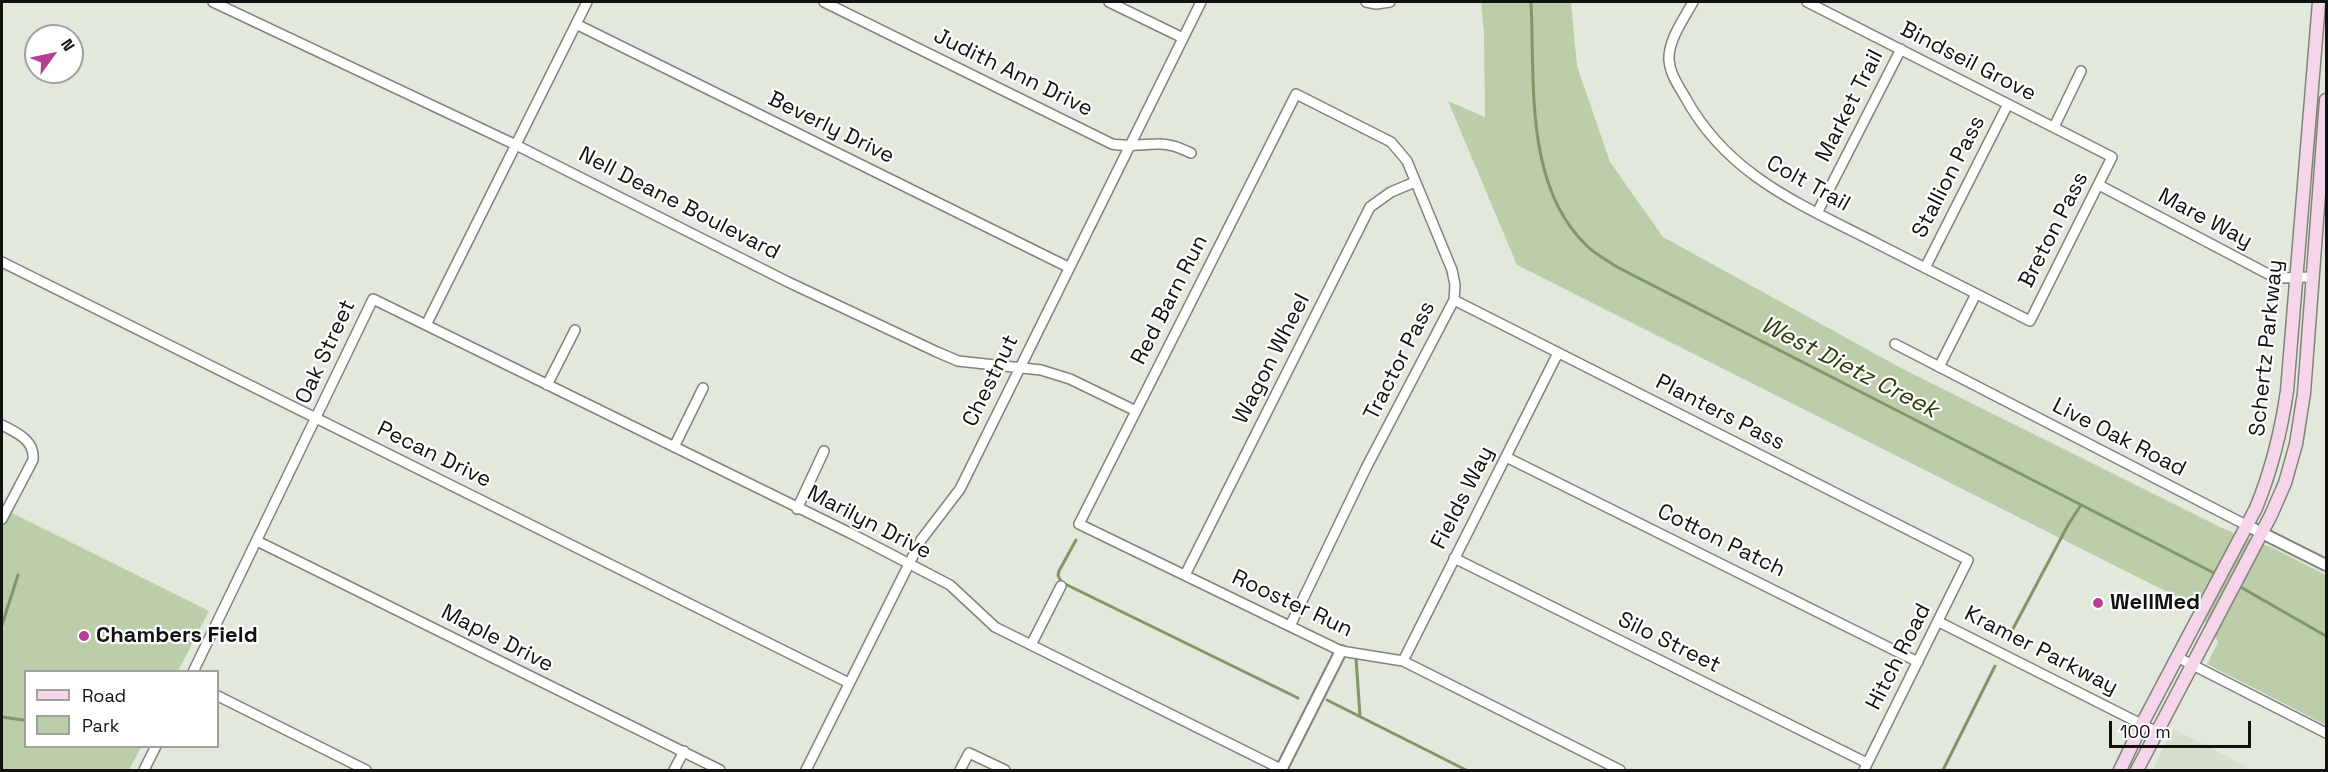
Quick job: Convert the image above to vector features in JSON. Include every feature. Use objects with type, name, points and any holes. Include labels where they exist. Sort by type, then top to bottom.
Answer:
[{"type":"main road","name":"Schertz Parkway","points":[[2120,771],[2142,724],[2246,525],[2269,477],[2279,440],[2287,391],[2319,2]]},
{"type":"main road","name":"Schertz Parkway","points":[[2137,771],[2261,533],[2285,483],[2296,444],[2304,393],[2326,100]]},
{"type":"street","name":"Nell Deane Boulevard","points":[[213,2],[516,145],[788,282],[937,352],[958,361],[1041,370],[1070,379],[1136,411]]},
{"type":"street","points":[[426,325],[587,2]]},
{"type":"street","name":"Judith Ann Drive","points":[[824,2],[1112,144],[1129,146],[1159,143],[1191,153]]},
{"type":"street","points":[[1109,2],[1182,38]]},
{"type":"street","name":"Chestnut","points":[[806,771],[926,531],[946,510],[960,489],[1201,2]]},
{"type":"street","points":[[1366,2],[1376,4],[1390,2]]},
{"type":"street","name":"Colt Trail","points":[[1693,2],[1671,43],[1669,56],[1673,77],[1688,104],[1713,140],[1749,174],[1768,187],[2030,321]]},
{"type":"street","name":"Bindseil Grove","points":[[1807,2],[2112,157]]},
{"type":"street","name":"Beverly Drive","points":[[576,24],[1068,267]]},
{"type":"street","name":"Market Trail","points":[[1817,213],[1901,49]]},
{"type":"street","points":[[2054,127],[2081,71]]},
{"type":"street","name":"Tractor Pass","points":[[1290,626],[1366,468],[1454,300],[1455,285],[1452,270],[1407,161],[1391,142],[1296,94]]},
{"type":"street","name":"Red Barn Run","points":[[1079,524],[1296,94]]},
{"type":"street","name":"Stallion Pass","points":[[1925,268],[2008,104]]},
{"type":"street","name":"Breton Pass","points":[[2030,321],[2112,157]]},
{"type":"street","name":"Wagon Wheel","points":[[1185,575],[1370,207],[1391,192],[1415,182]]},
{"type":"street","name":"Mare Way","points":[[2099,184],[2268,274],[2280,278],[2312,278]]},
{"type":"street","name":"Pecan Drive","points":[[2,262],[849,683]]},
{"type":"street","points":[[1939,367],[1976,294]]},
{"type":"street","name":"Oak Street","points":[[194,670],[373,299],[426,325]]},
{"type":"street","name":"Planters Pass","points":[[1454,300],[1968,560]]},
{"type":"street","name":"Marilyn Drive","points":[[426,325],[950,585],[995,627],[1282,770]]},
{"type":"street","points":[[547,385],[575,330]]},
{"type":"street","name":"Live Oak Road","points":[[1895,344],[2326,565]]},
{"type":"street","name":"Fields Way","points":[[1403,661],[1558,353]]},
{"type":"street","points":[[674,447],[703,388]]},
{"type":"street","points":[[2,425],[29,442],[34,452],[33,460],[2,519]]},
{"type":"street","points":[[797,509],[824,451]]},
{"type":"street","name":"Cotton Patch","points":[[1506,457],[1918,662]]},
{"type":"street","name":"Rooster Run","points":[[1079,524],[1341,651],[1403,661],[1620,771]]},
{"type":"street","name":"Maple Drive","points":[[257,541],[527,676],[684,751],[720,771]]},
{"type":"street","name":"Silo Street","points":[[1454,558],[1866,767]]},
{"type":"street","name":"Hitch Road","points":[[1866,767],[1968,560]]},
{"type":"street","points":[[1031,645],[1061,586]]},
{"type":"street","name":"Kramer Parkway","points":[[1939,622],[2157,732]]},
{"type":"street","points":[[1282,770],[1341,651]]},
{"type":"street","points":[[2177,657],[2326,733]]},
{"type":"street","points":[[219,697],[366,771]]},
{"type":"street","points":[[144,771],[156,748]]},
{"type":"street","points":[[674,771],[684,751]]},
{"type":"street","points":[[960,771],[969,753],[1005,771]]},
{"type":"shaded area","points":[[2173,729],[2246,766],[2243,770],[2152,770]]},
{"type":"green space","points":[[1481,2],[1571,2],[1577,66],[1610,162],[1663,237],[1901,368],[2222,528],[2273,548],[2326,575],[2326,725],[2207,664],[2218,642],[2195,606],[1517,265],[1448,101],[1485,117],[1484,33]]},
{"type":"green space","points":[[2,508],[209,611],[179,670],[24,670],[24,748],[140,748],[129,770],[2,770]]},
{"type":"waterway","name":"West Dietz Creek","points":[[1531,2],[1534,99],[1543,164],[1552,194],[1567,222],[1590,249],[1617,267],[2218,575]]},
{"type":"waterway","points":[[2007,640],[2081,505]]},
{"type":"waterway","points":[[1076,540],[1059,571],[1061,582],[1298,698]]},
{"type":"waterway","points":[[2,625],[18,575]]},
{"type":"waterway","name":"West Dietz Creek","points":[[2237,585],[2326,636]]},
{"type":"waterway","points":[[1356,658],[1360,716]]},
{"type":"waterway","points":[[1943,770],[1995,666]]},
{"type":"waterway","points":[[1327,700],[1466,770]]},
{"type":"waterway","points":[[2,717],[23,720]]},
{"type":"place","name":"WellMed","points":[[2098,603]]},
{"type":"place","name":"Chambers Field","points":[[84,636]]}]
